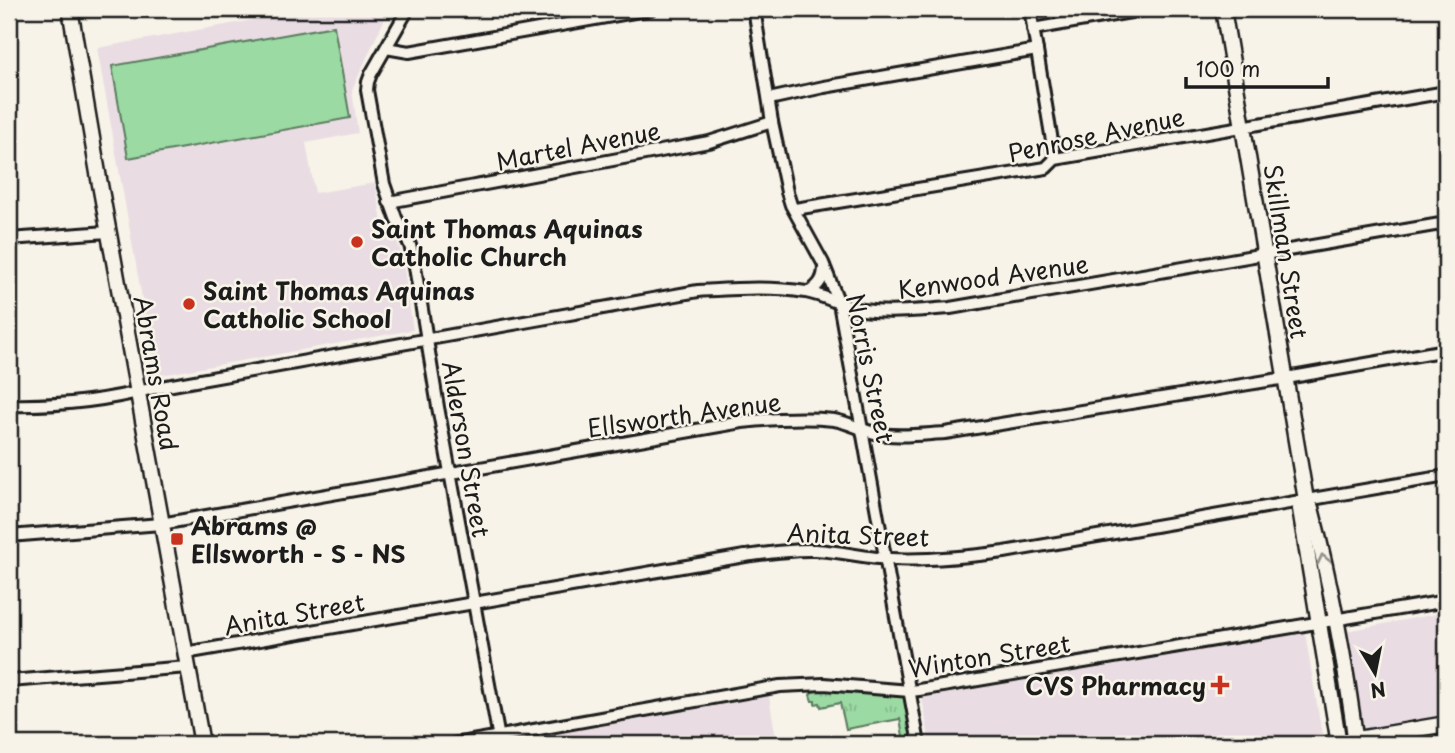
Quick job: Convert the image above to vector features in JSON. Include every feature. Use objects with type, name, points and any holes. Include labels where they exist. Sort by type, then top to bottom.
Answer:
[{"type":"main road","name":"Abrams Road","points":[[70,9],[202,744]]},
{"type":"main road","name":"Skillman Street","points":[[1223,9],[1306,500],[1311,508],[1324,559],[1356,742]]},
{"type":"main road","name":"Skillman Street","points":[[1306,500],[1300,509],[1336,744]]},
{"type":"main road","points":[[1336,744],[1446,724]]},
{"type":"main road","points":[[1438,744],[1446,743]]},
{"type":"street","name":"Alderson Street","points":[[408,9],[371,74],[367,90],[384,184],[389,202],[410,245],[415,267],[426,341],[499,740]]},
{"type":"street","points":[[386,48],[409,51],[651,9]]},
{"type":"street","name":"Norris Street","points":[[754,9],[772,122],[787,192],[839,303],[919,744]]},
{"type":"street","points":[[1030,9],[1055,159]]},
{"type":"street","points":[[1033,29],[1148,9]]},
{"type":"street","points":[[769,99],[1037,50]]},
{"type":"street","name":"Penrose Avenue","points":[[794,209],[1046,168],[1055,159],[1446,92]]},
{"type":"street","name":"Martel Avenue","points":[[389,202],[709,142],[772,122]]},
{"type":"street","name":"Kenwood Avenue","points":[[9,405],[88,401],[698,291],[767,288],[809,292],[861,310],[911,311],[950,308],[1446,223]]},
{"type":"street","points":[[9,239],[108,232]]},
{"type":"street","points":[[809,292],[820,283],[824,267]]},
{"type":"street","name":"Ellsworth Avenue","points":[[9,536],[161,524],[742,422],[769,419],[832,420],[850,423],[875,433],[945,433],[1446,350]]},
{"type":"street","name":"Anita Street","points":[[9,681],[186,660],[474,603],[745,556],[814,550],[886,559],[964,557],[1446,476]]},
{"type":"street","name":"Winton Street","points":[[455,744],[499,740],[780,686],[824,684],[910,691],[1446,601]]},
{"type":"shaded area","points":[[315,9],[385,9],[386,16],[352,90],[358,133],[306,143],[315,193],[375,183],[382,221],[397,241],[402,255],[413,330],[156,376],[97,48]]},
{"type":"shaded area","points":[[1446,612],[1446,719],[1365,734],[1346,631]]},
{"type":"shaded area","points":[[1305,633],[1322,734],[1263,744],[930,744],[922,698]]},
{"type":"shaded area","points":[[769,696],[777,744],[507,743]]},
{"type":"green space","points":[[334,26],[350,118],[128,158],[112,66]]},
{"type":"green space","points":[[817,690],[904,697],[907,700],[916,744],[860,744],[903,736],[900,719],[846,729],[840,703],[821,707],[820,703],[815,704],[810,695]]},
{"type":"place","name":"Saint Thomas Aquinas Catholic Church","points":[[357,242]]},
{"type":"place","name":"Saint Thomas Aquinas Catholic School","points":[[189,304]]},
{"type":"place","name":"Abrams @ Ellsworth - S - NS","points":[[177,539]]},
{"type":"place","name":"CVS Pharmacy","points":[[1220,685]]}]
